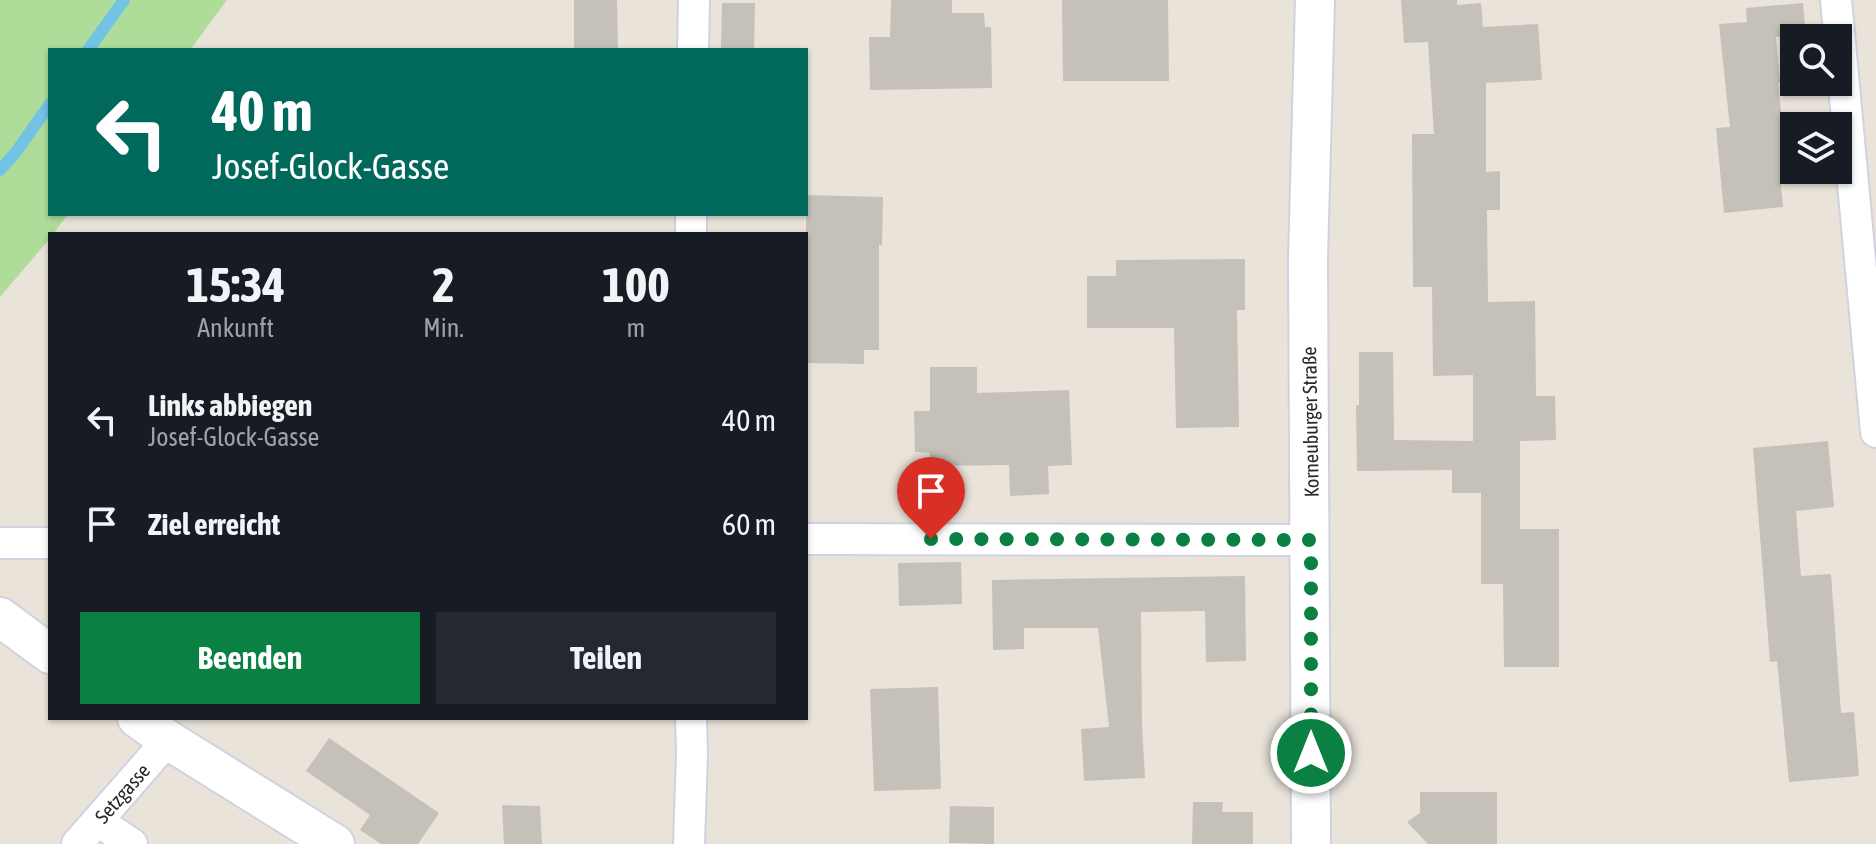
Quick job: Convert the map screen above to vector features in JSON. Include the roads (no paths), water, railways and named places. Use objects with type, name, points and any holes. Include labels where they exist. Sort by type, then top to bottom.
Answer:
[{"type":"street","points":[[693,48],[694,0]]},
{"type":"street","name":"Korneuburger Straße","points":[[1311,844],[1308,258],[1315,0]]},
{"type":"street","points":[[1836,0],[1876,432]]},
{"type":"street","points":[[808,539],[1311,540]]},
{"type":"street","points":[[0,543],[48,543]]},
{"type":"street","points":[[0,617],[48,653]]},
{"type":"street","points":[[140,720],[335,844]]},
{"type":"street","points":[[689,844],[691,720]]},
{"type":"street","name":"Setzgasse","points":[[77,844],[168,740]]},
{"type":"street","points":[[98,821],[132,844]]},
{"type":"waterway","points":[[89,48],[124,0]]},
{"type":"waterway","points":[[0,170],[48,107]]}]
